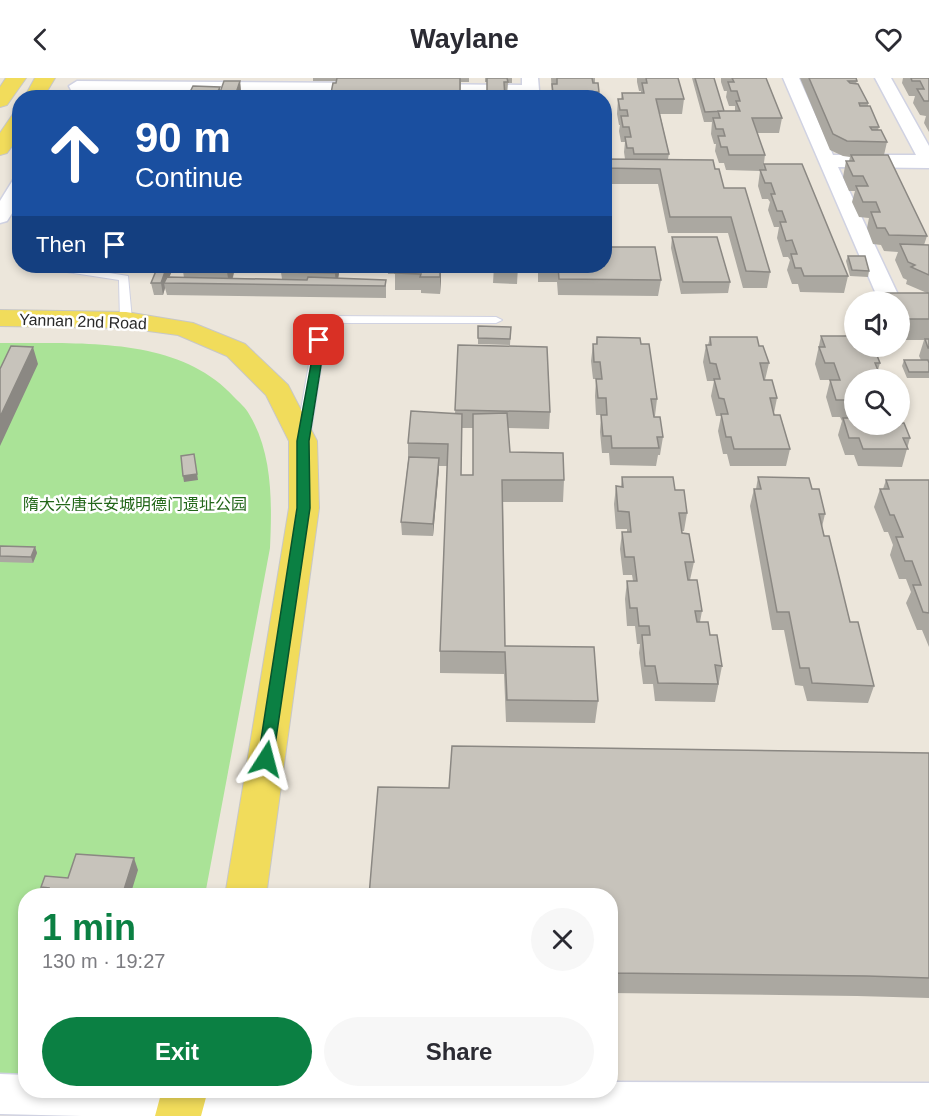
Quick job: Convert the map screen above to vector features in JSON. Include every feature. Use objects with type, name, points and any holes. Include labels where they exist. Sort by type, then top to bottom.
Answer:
[{"type":"main road","points":[[0,101],[16,78]]},
{"type":"main road","points":[[0,149],[12,130]]},
{"type":"main road","name":"Yannan 2nd Road","points":[[0,318],[126,320],[184,328],[236,350],[278,391],[303,441],[304,508],[246,888]]},
{"type":"street","points":[[77,87],[531,90],[530,78]]},
{"type":"street","points":[[790,78],[885,291]]},
{"type":"street","points":[[826,161],[929,162],[883,78]]},
{"type":"street","points":[[0,217],[12,197]]},
{"type":"street","points":[[0,1094],[18,1095]]},
{"type":"street","points":[[103,1098],[181,1101],[929,1103]]},
{"type":"lane","points":[[92,273],[124,278],[126,320]]},
{"type":"lane","points":[[303,441],[323,320],[496,320]]},
{"type":"green space","name":"隋大兴唐长安城明德门遗址公园","points":[[0,343],[93,344],[125,347],[156,353],[185,363],[211,377],[244,407],[257,429],[267,462],[271,497],[270,548],[206,888],[18,888],[18,1082],[0,1083]]},
{"type":"building","points":[[337,78],[460,78],[460,90],[332,90],[333,83],[336,83]]},
{"type":"building","points":[[487,78],[507,78],[508,82],[504,82],[504,90],[487,90]]},
{"type":"building","points":[[557,78],[592,78],[593,83],[598,83],[599,90],[553,90],[552,84],[557,84]]},
{"type":"building","points":[[646,78],[678,78],[684,99],[656,99],[669,154],[634,154],[633,148],[627,148],[625,137],[631,137],[629,127],[623,127],[621,116],[628,116],[627,110],[620,110],[618,99],[623,99],[622,93],[644,93],[642,83],[647,83]]},
{"type":"building","points":[[695,78],[714,78],[724,111],[705,112]]},
{"type":"building","points":[[732,78],[766,78],[782,118],[752,118],[765,155],[729,155],[727,147],[721,147],[718,136],[725,136],[723,129],[716,129],[713,118],[720,118],[718,111],[740,111],[736,101],[740,101],[737,91],[731,91],[728,82],[734,82]]},
{"type":"building","points":[[809,78],[856,78],[857,81],[848,81],[858,84],[868,103],[859,103],[860,106],[870,106],[879,127],[870,127],[872,130],[881,130],[887,142],[847,141],[833,134]]},
{"type":"building","points":[[911,78],[929,78],[929,101],[924,101],[917,89],[924,89],[920,81],[912,81]]},
{"type":"building","points":[[224,81],[240,81],[237,90],[221,90]]},
{"type":"building","points":[[193,86],[220,87],[218,90],[191,90]]},
{"type":"building","points":[[851,155],[888,155],[927,236],[889,235],[885,228],[877,228],[871,212],[880,212],[876,202],[863,202],[856,186],[868,186],[863,176],[853,176],[846,161],[854,161]]},
{"type":"building","points":[[612,159],[713,160],[715,169],[719,169],[724,188],[745,188],[770,272],[746,271],[731,217],[670,217],[660,169],[612,168]]},
{"type":"building","points":[[764,164],[802,164],[848,276],[804,276],[801,268],[795,268],[791,254],[797,254],[792,240],[786,241],[780,222],[786,222],[782,211],[777,211],[771,194],[775,194],[771,183],[765,183],[760,170],[766,170]]},
{"type":"building","points":[[672,237],[717,237],[730,282],[683,282]]},
{"type":"building","points":[[900,244],[929,245],[929,275],[911,267],[915,265],[908,262]]},
{"type":"building","points":[[612,247],[655,247],[661,280],[559,279],[559,273],[612,273]]},
{"type":"building","points":[[848,256],[865,256],[869,271],[852,270]]},
{"type":"building","points":[[155,273],[165,273],[161,283],[151,283]]},
{"type":"building","points":[[395,273],[440,273],[440,277],[420,277],[421,274]]},
{"type":"building","points":[[167,277],[307,280],[308,277],[386,280],[385,286],[164,283]]},
{"type":"building","points":[[910,293],[929,293],[929,319],[910,319]]},
{"type":"building","points":[[478,326],[511,327],[510,339],[478,338]]},
{"type":"building","points":[[821,336],[844,336],[844,357],[878,357],[880,363],[875,363],[877,369],[844,369],[844,400],[836,400],[830,380],[840,380],[834,363],[825,363],[819,347],[825,347]]},
{"type":"building","points":[[597,337],[640,338],[641,344],[649,344],[657,399],[651,399],[654,417],[660,417],[663,437],[657,437],[659,448],[612,448],[611,436],[603,436],[601,415],[607,415],[606,398],[598,398],[596,379],[602,379],[600,362],[594,362],[593,344],[597,344]]},
{"type":"building","points":[[710,337],[757,337],[759,346],[763,346],[769,363],[760,363],[764,380],[772,380],[777,398],[770,398],[774,415],[780,415],[790,449],[734,449],[731,437],[726,437],[721,414],[728,414],[724,399],[719,398],[714,379],[720,379],[716,364],[710,363],[706,345],[711,345]]},
{"type":"building","points":[[458,345],[547,347],[550,412],[455,410]]},
{"type":"building","points":[[11,346],[33,347],[0,417],[0,369]]},
{"type":"building","points":[[904,360],[928,360],[929,372],[910,372]]},
{"type":"building","points":[[411,411],[462,414],[461,475],[473,475],[473,414],[507,413],[510,452],[563,453],[564,480],[502,480],[505,646],[594,647],[598,701],[507,700],[505,652],[440,651],[448,444],[408,443]]},
{"type":"building","points":[[848,435],[909,435],[910,438],[903,438],[908,449],[863,449],[859,438],[849,438]]},
{"type":"building","points":[[194,454],[197,474],[183,476],[181,456]]},
{"type":"building","points":[[409,457],[439,458],[433,524],[401,522]]},
{"type":"building","points":[[622,477],[673,477],[675,490],[684,490],[687,513],[679,513],[682,533],[689,534],[694,562],[685,562],[688,580],[697,580],[702,611],[695,611],[697,622],[708,622],[710,635],[717,635],[722,666],[715,665],[718,684],[658,683],[655,666],[645,666],[642,635],[650,635],[649,626],[639,626],[637,608],[630,608],[627,581],[637,581],[634,557],[625,557],[622,532],[631,532],[629,512],[618,511],[616,486],[623,487]]},
{"type":"building","points":[[758,477],[809,478],[812,489],[819,489],[825,514],[819,514],[824,536],[829,536],[850,622],[858,622],[874,686],[812,683],[809,668],[800,668],[789,612],[777,612],[754,489],[761,489]]},
{"type":"building","points":[[886,480],[929,480],[929,613],[923,612],[913,585],[921,585],[912,561],[905,561],[896,537],[903,537],[894,515],[890,515],[880,489],[889,489]]},
{"type":"building","points":[[0,546],[35,547],[31,557],[0,556]]},
{"type":"building","points":[[452,746],[929,753],[929,978],[618,973],[618,888],[370,888],[378,787],[449,788]]},
{"type":"building","points":[[76,854],[134,858],[125,888],[41,887],[45,876],[68,878]]},
{"type":"route","points":[[266,759],[304,508],[303,441],[319,340]]}]
